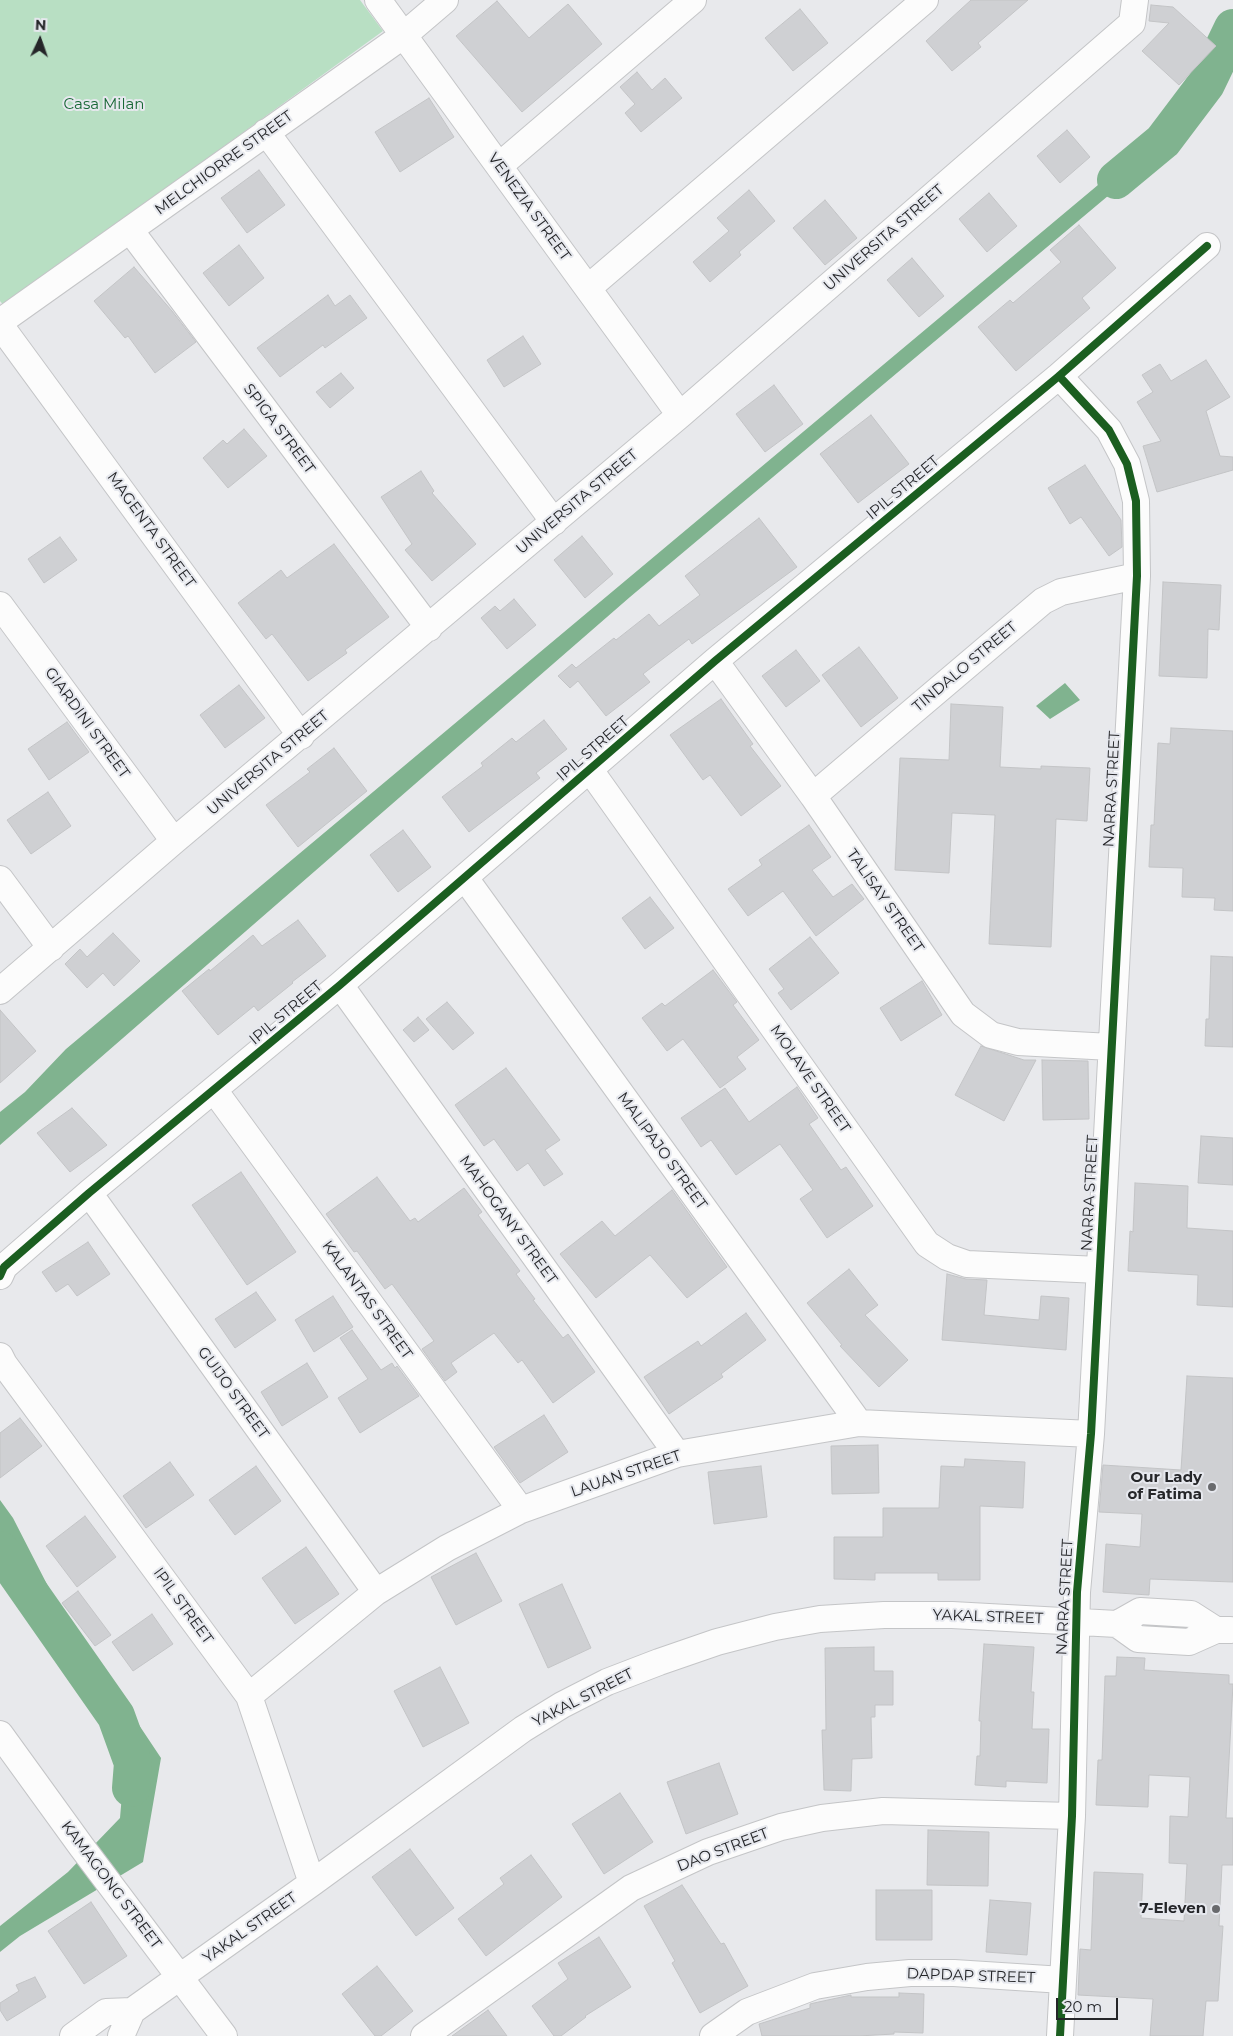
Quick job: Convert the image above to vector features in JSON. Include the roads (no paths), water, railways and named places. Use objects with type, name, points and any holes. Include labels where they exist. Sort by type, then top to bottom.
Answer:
[{"type":"street","name":"VENEZIA STREET","points":[[378,0],[680,415]]},
{"type":"street","name":"MELCHIORRE STREET","points":[[0,323],[404,35],[445,0]]},
{"type":"street","points":[[499,166],[693,0]]},
{"type":"street","points":[[588,288],[925,0]]},
{"type":"street","name":"UNIVERSITA STREET","points":[[0,991],[174,841],[680,415],[1132,23],[1136,0]]},
{"type":"street","points":[[266,132],[554,522]]},
{"type":"street","name":"SPIGA STREET","points":[[130,230],[428,628]]},
{"type":"street","name":"IPIL STREET","points":[[0,1276],[4,1267],[89,1193],[340,986],[715,661],[1059,376],[1207,246]]},
{"type":"street","name":"MAGENTA STREET","points":[[0,323],[301,736]]},
{"type":"street","name":"NARRA STREET","points":[[1059,376],[1109,430],[1127,464],[1136,501],[1137,576],[1091,1434],[1076,1621],[1072,1816],[1060,2036]]},
{"type":"street","name":"TINDALO STREET","points":[[813,796],[1043,601],[1061,592],[1137,576]]},
{"type":"street","name":"GIARDINI STREET","points":[[0,605],[174,841]]},
{"type":"street","name":"TALISAY STREET","points":[[715,661],[813,796],[963,1014],[990,1035],[1018,1042],[1111,1047]]},
{"type":"street","name":"MOLAVE STREET","points":[[590,770],[927,1244],[947,1258],[967,1264],[1099,1270]]},
{"type":"street","name":"MALIPAJO STREET","points":[[465,878],[858,1424]]},
{"type":"street","points":[[0,879],[51,948]]},
{"type":"street","name":"MAHOGANY STREET","points":[[340,986],[677,1454]]},
{"type":"street","name":"KALANTAS STREET","points":[[214,1090],[521,1510]]},
{"type":"street","name":"GUIJO STREET","points":[[89,1193],[376,1592]]},
{"type":"street","name":"IPIL STREET","points":[[0,1356],[249,1696],[312,1883]]},
{"type":"street","name":"LAUAN STREET","points":[[249,1696],[376,1592],[447,1548],[521,1510],[677,1454],[858,1424],[1091,1434]]},
{"type":"street","name":"YAKAL STREET","points":[[132,2010],[312,1883],[523,1729],[562,1705],[608,1682],[667,1659],[717,1642],[775,1628],[820,1619],[884,1615],[942,1615],[1116,1624],[1140,1611],[1191,1614],[1224,1630]]},
{"type":"street","name":"KAMAGONG STREET","points":[[0,1734],[81,1846],[224,2036]]},
{"type":"street","name":"DAO STREET","points":[[424,2036],[631,1888],[708,1852],[781,1827],[822,1818],[883,1811],[1072,1816]]},
{"type":"street","name":"DAPDAP STREET","points":[[713,2036],[747,2012],[815,1986],[867,1977],[910,1973],[954,1973],[1063,1980]]},
{"type":"street","points":[[73,2036],[106,2012],[132,2010],[121,2036]]},
{"type":"waterway","points":[[1116,180],[1163,141],[1206,84],[1233,28]]},
{"type":"waterway","points":[[0,1550],[116,1716],[133,1763],[131,1788]]},
{"type":"place","name":"Our Lady of Fatima","points":[[1212,1487]]},
{"type":"place","name":"7-Eleven","points":[[1216,1909]]},
{"type":"park label","name":"Casa Milan","points":[[104,105]]}]
